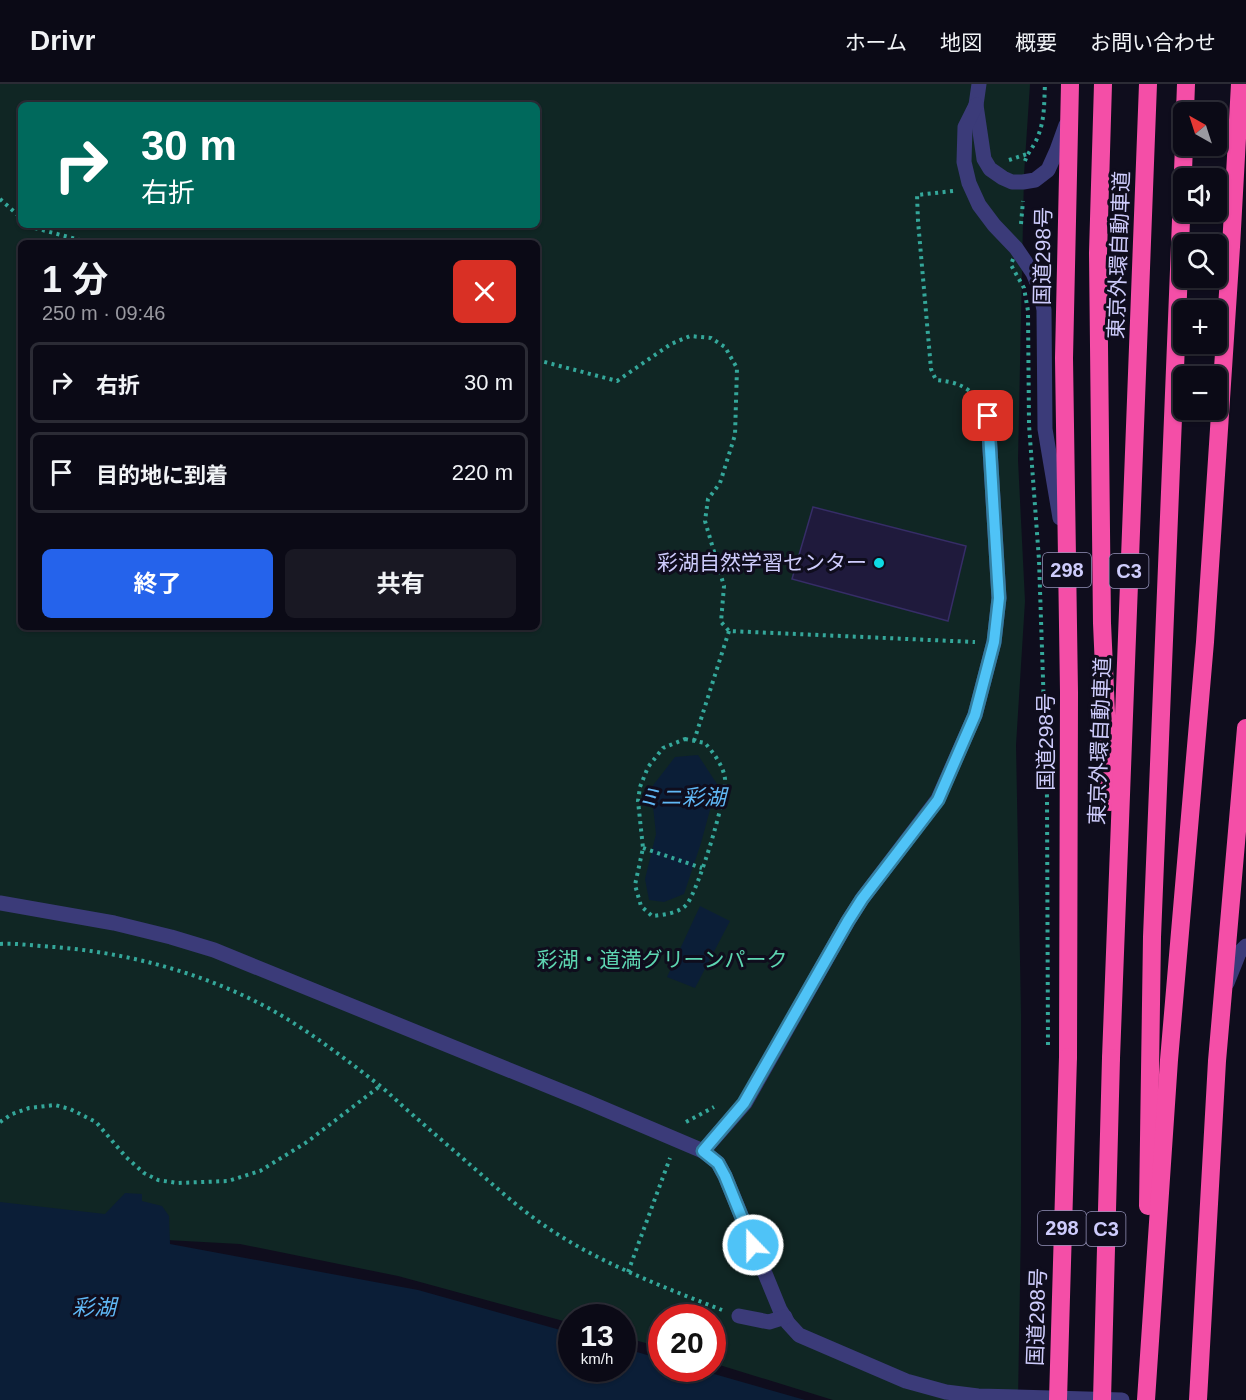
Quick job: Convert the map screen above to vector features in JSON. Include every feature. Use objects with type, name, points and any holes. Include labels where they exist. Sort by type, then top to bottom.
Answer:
[{"type":"highway","name":"国道298号","points":[[1058,1400],[1068,1057],[1069,692],[1064,357],[1070,84]]},
{"type":"highway","points":[[1103,84],[1098,254],[1102,623],[1116,935]]},
{"type":"highway","name":"東京外環自動車道","points":[[1102,1400],[1116,935],[1148,84]]},
{"type":"highway","points":[[1185,102],[1186,84]]},
{"type":"highway","points":[[1145,1400],[1169,1060],[1204,642],[1240,84]]},
{"type":"highway","name":"C3","points":[[1145,1400],[1152,937],[1184,156]]},
{"type":"highway","points":[[1198,1400],[1217,1061],[1246,728]]},
{"type":"lane","points":[[979,84],[976,105],[984,159],[990,169],[1012,182],[1035,180],[1048,170],[1069,114]]},
{"type":"lane","points":[[976,105],[965,127],[964,162],[969,183],[979,205],[1016,248],[1033,273],[1040,289],[1044,310],[1045,429],[1067,558]]},
{"type":"lane","points":[[703,1151],[744,1103],[862,899],[938,800],[975,715],[994,642],[999,598],[988,416]]},
{"type":"lane","points":[[0,903],[114,923],[214,950],[703,1151],[718,1163],[725,1176],[780,1310],[799,1335],[906,1381],[946,1392],[978,1396],[1122,1400]]},
{"type":"lane","points":[[1223,991],[1239,953],[1246,946]]},
{"type":"lane","points":[[739,1316],[769,1322],[785,1317]]},
{"type":"path","points":[[1023,168],[1028,153],[1038,138],[1044,119],[1045,84]]},
{"type":"path","points":[[957,191],[917,195],[931,369],[936,380],[960,384],[969,389],[983,402],[988,416]]},
{"type":"path","points":[[1020,233],[1023,194]]},
{"type":"path","points":[[0,199],[18,215]]},
{"type":"path","points":[[35,228],[80,240]]},
{"type":"path","points":[[1013,259],[1011,265],[1024,288],[1028,311],[1029,425],[1039,560],[1047,798],[1048,1055]]},
{"type":"path","points":[[540,361],[618,381],[671,344],[690,336],[711,338],[725,346],[737,368],[735,435],[720,483],[708,499],[705,521],[724,586],[721,622],[729,631],[949,642],[994,642]]},
{"type":"path","points":[[694,741],[729,631]]},
{"type":"path","points":[[685,739],[694,741],[705,742],[715,754],[725,778],[720,813],[695,888],[686,906],[668,914],[652,916],[641,906],[635,885],[643,848],[638,801],[640,787],[648,767],[663,748],[685,739]]},
{"type":"path","points":[[643,848],[702,868]]},
{"type":"path","points":[[0,944],[109,953],[183,972],[248,999],[279,1015],[333,1050],[380,1086],[514,1203],[546,1227],[628,1272],[739,1316]]},
{"type":"path","points":[[0,1122],[12,1114],[30,1108],[55,1105],[70,1109],[96,1122],[126,1157],[144,1173],[158,1180],[177,1183],[228,1181],[260,1171],[308,1142],[380,1086]]},
{"type":"green space","name":"彩湖・道満グリーンパーク","points":[[0,84],[1030,84],[1024,175],[1018,460],[1025,601],[1016,745],[1021,1014],[1018,1400],[833,1400],[726,1367],[726,1304],[648,1304],[648,1344],[636,1340],[636,1304],[558,1304],[558,1319],[398,1276],[240,1244],[0,1231]]},
{"type":"water","name":"ミニ彩湖","points":[[698,755],[717,784],[684,894],[664,902],[649,900],[645,879],[656,834],[651,788],[675,757]]},
{"type":"water","points":[[700,906],[730,921],[695,988],[667,977]]},
{"type":"water","name":"彩湖","points":[[125,1193],[142,1194],[142,1201],[162,1206],[169,1216],[170,1244],[418,1290],[558,1329],[558,1382],[636,1382],[636,1352],[648,1355],[648,1382],[726,1382],[726,1377],[805,1400],[0,1400],[0,1202],[105,1214]]},
{"type":"building","name":"彩湖自然学習センター","points":[[813,507],[966,546],[948,621],[792,579]]},
{"type":"place","name":"彩湖自然学習センター","points":[[879,563]]},
{"type":"route","points":[[753,1245],[725,1176],[718,1163],[703,1151],[744,1103],[862,899],[938,800],[975,715],[994,642],[999,598],[988,416]]}]
